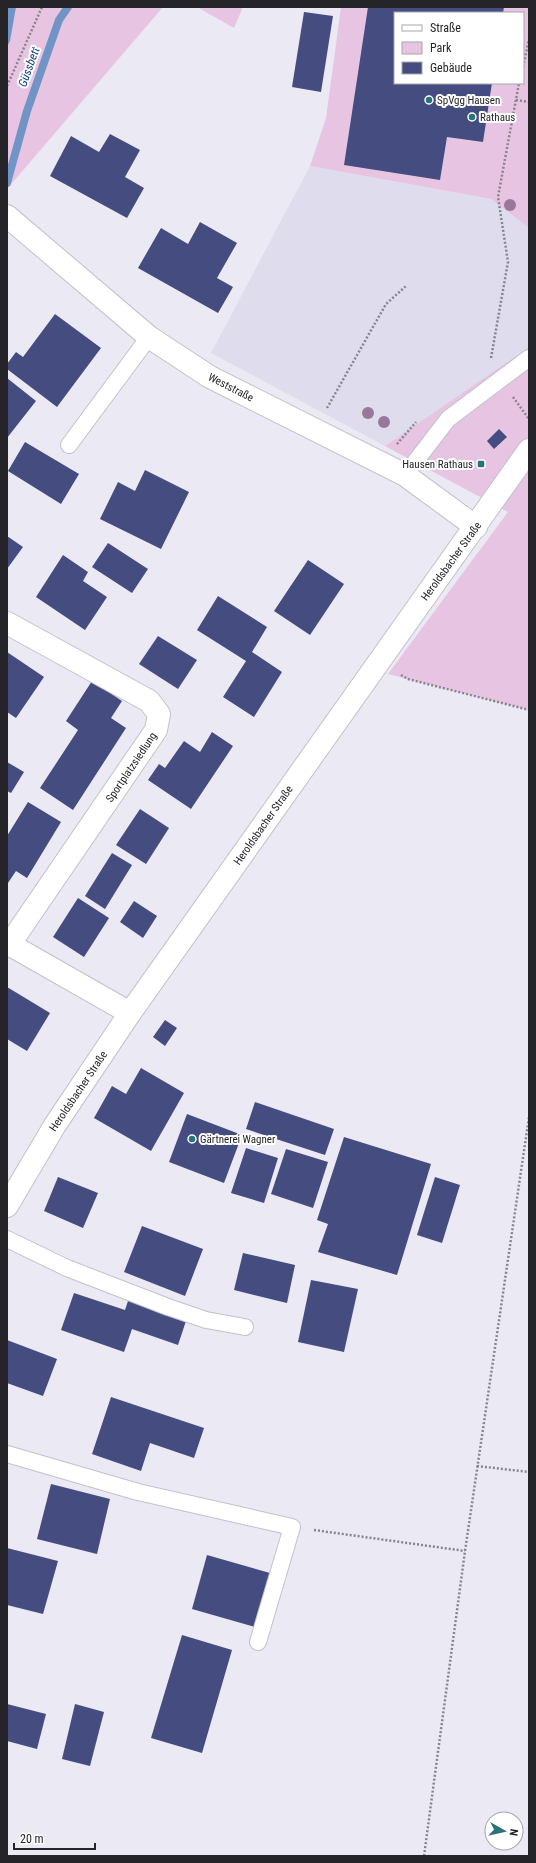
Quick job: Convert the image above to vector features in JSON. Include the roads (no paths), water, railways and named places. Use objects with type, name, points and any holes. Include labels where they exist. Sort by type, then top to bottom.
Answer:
[{"type":"street","name":"Weststraße","points":[[7,216],[149,337],[210,377],[385,463],[405,475],[476,527]]},
{"type":"street","name":"Heroldsbacher Straße","points":[[7,1206],[55,1125],[130,1013],[380,663],[418,606],[476,527],[529,450]]},
{"type":"street","name":"Sportplatzsiedlung","points":[[7,623],[149,701],[159,714],[156,730],[8,944],[130,1013]]},
{"type":"lane","points":[[69,445],[149,337]]},
{"type":"lane","points":[[405,475],[448,420],[529,358]]},
{"type":"lane","points":[[7,1239],[67,1268],[168,1307],[206,1320],[245,1327]]},
{"type":"lane","points":[[7,1454],[138,1492],[292,1526],[258,1642]]},
{"type":"water","points":[[7,7],[16,7],[10,41],[7,47]]},
{"type":"waterway","name":"Güssbett","points":[[7,183],[27,111],[59,20],[68,7]]},
{"type":"place","name":"SpVgg Hausen","points":[[429,100]]},
{"type":"place","name":"Rathaus","points":[[472,117]]},
{"type":"place","name":"Hausen Rathaus","points":[[481,464]]},
{"type":"place","name":"Gärtnerei Wagner","points":[[192,1139]]}]
